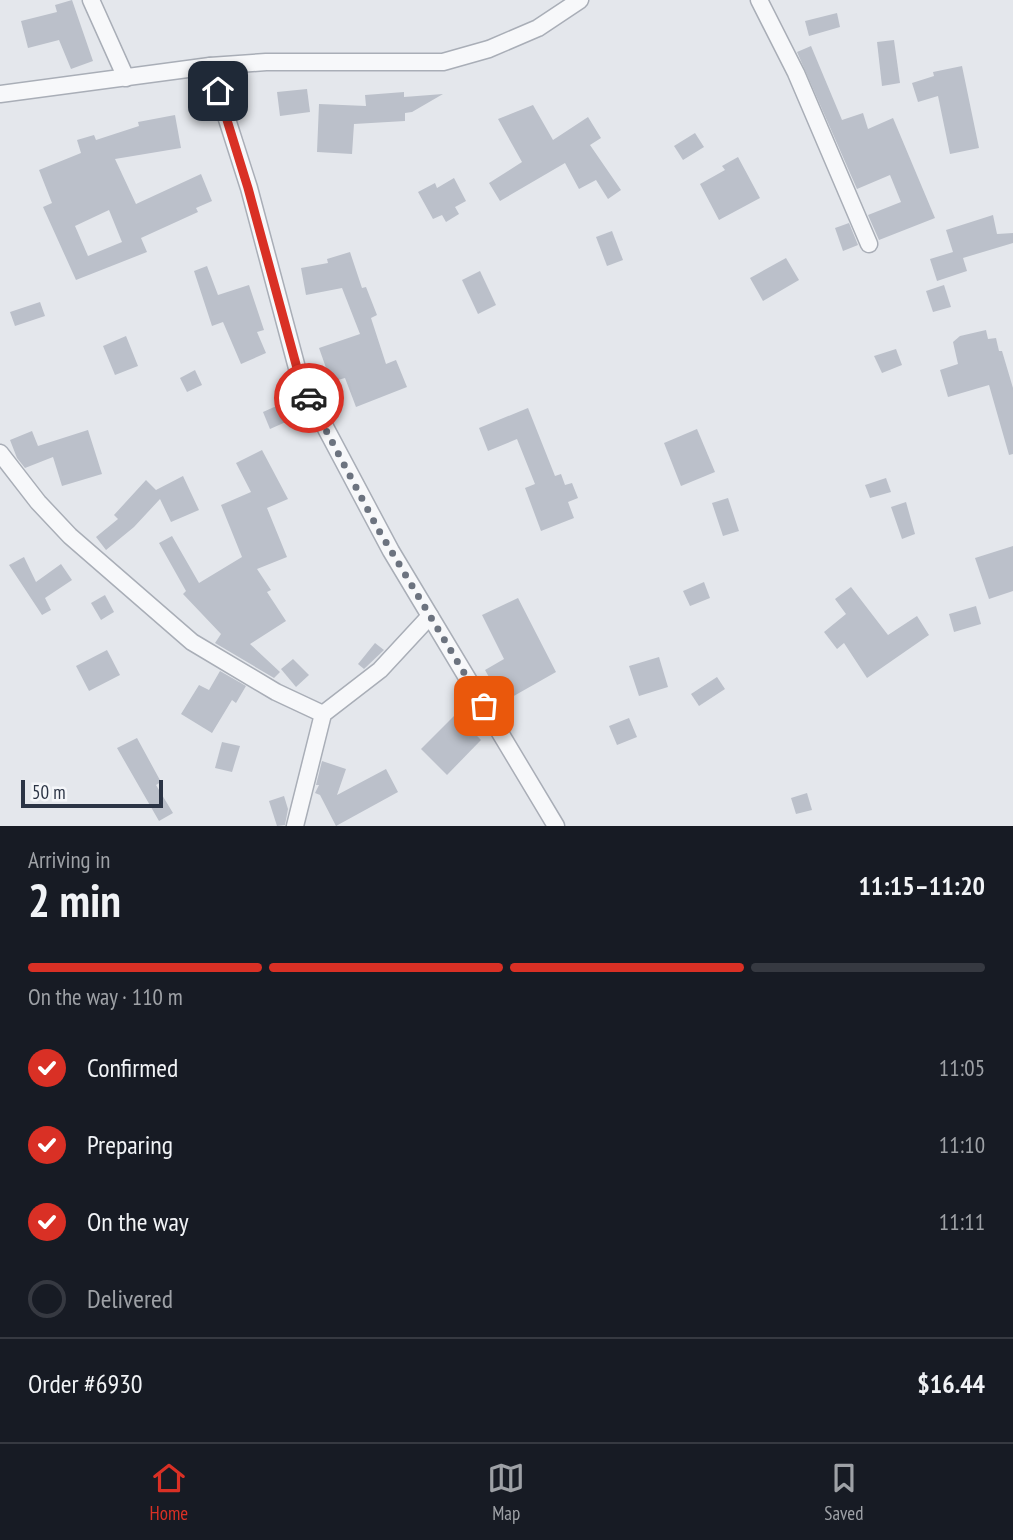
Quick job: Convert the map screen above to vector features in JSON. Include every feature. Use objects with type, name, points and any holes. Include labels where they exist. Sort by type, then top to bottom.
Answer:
[{"type":"street","points":[[91,0],[125,78]]},
{"type":"street","points":[[0,93],[210,66],[266,62],[443,62],[489,50],[538,28],[580,0]]},
{"type":"street","points":[[759,0],[796,73],[869,244]]},
{"type":"street","points":[[210,66],[248,188],[297,368],[306,391],[378,529],[556,826]]},
{"type":"street","points":[[0,453],[38,502],[71,536],[192,642],[276,692],[323,714]]},
{"type":"street","points":[[295,826],[323,714],[380,670],[430,616]]},
{"type":"building","points":[[72,0],[93,61],[71,69],[59,40],[28,48],[21,21],[57,12],[55,5]]},
{"type":"building","points":[[837,13],[840,27],[809,36],[805,21]]},
{"type":"building","points":[[894,40],[900,83],[882,86],[877,42]]},
{"type":"building","points":[[811,46],[842,120],[863,113],[868,129],[893,118],[935,218],[879,240],[868,215],[901,202],[890,175],[857,189],[797,52]]},
{"type":"building","points":[[962,66],[979,148],[950,154],[938,96],[918,102],[912,83],[934,76],[933,72]]},
{"type":"building","points":[[307,89],[310,112],[280,116],[277,92]]},
{"type":"building","points":[[404,92],[404,97],[443,94],[412,112],[405,113],[405,121],[354,124],[352,154],[317,152],[319,104],[366,106],[365,95]]},
{"type":"building","points":[[533,105],[553,140],[588,117],[601,138],[590,145],[621,190],[608,199],[596,180],[579,189],[565,163],[500,201],[489,183],[522,162],[498,119]]},
{"type":"building","points":[[175,115],[181,148],[115,159],[136,204],[201,174],[212,201],[196,208],[198,212],[141,238],[147,252],[76,280],[43,207],[52,203],[39,170],[81,153],[77,140],[94,135],[96,140],[139,126],[138,122]],"holes":[[[109,210],[122,242],[88,256],[75,226]]]},
{"type":"building","points":[[695,133],[704,147],[683,160],[674,146]]},
{"type":"building","points":[[738,157],[760,198],[719,220],[700,184],[725,170],[722,166]]},
{"type":"building","points":[[454,178],[466,201],[455,207],[459,214],[446,222],[442,215],[433,219],[418,192],[435,183],[437,188]]},
{"type":"building","points":[[993,215],[997,234],[1013,233],[1013,243],[963,258],[967,271],[937,281],[930,259],[953,252],[946,230]]},
{"type":"building","points":[[849,223],[858,245],[843,251],[835,228]]},
{"type":"building","points":[[612,231],[623,260],[607,266],[596,237]]},
{"type":"building","points":[[350,252],[362,288],[366,287],[377,315],[371,318],[386,364],[396,360],[407,387],[356,407],[345,378],[331,382],[319,348],[360,334],[342,288],[306,295],[301,268],[328,263],[327,259]]},
{"type":"building","points":[[786,258],[799,280],[763,301],[750,278]]},
{"type":"building","points":[[207,266],[218,295],[249,285],[264,330],[257,332],[266,353],[241,364],[223,322],[212,326],[194,271]]},
{"type":"building","points":[[480,271],[496,305],[478,314],[462,280]]},
{"type":"building","points":[[944,285],[951,307],[933,312],[926,291]]},
{"type":"building","points":[[40,302],[45,316],[15,326],[10,312]]},
{"type":"building","points":[[986,330],[988,339],[996,338],[1013,388],[1013,454],[1009,455],[989,385],[948,397],[940,370],[958,364],[953,342],[960,336]]},
{"type":"building","points":[[126,336],[138,366],[115,375],[103,346]]},
{"type":"building","points":[[896,349],[902,365],[882,373],[874,356]]},
{"type":"building","points":[[195,370],[202,385],[187,392],[180,378]]},
{"type":"building","points":[[281,404],[288,421],[270,429],[263,412]]},
{"type":"building","points":[[528,408],[555,476],[561,474],[565,485],[572,483],[578,498],[568,502],[574,518],[541,531],[525,488],[535,484],[517,439],[488,451],[479,428]]},
{"type":"building","points":[[697,429],[715,472],[681,486],[664,443]]},
{"type":"building","points":[[88,430],[102,474],[62,486],[53,457],[25,468],[17,458],[10,440],[32,431],[38,446]]},
{"type":"building","points":[[262,450],[288,499],[267,508],[287,557],[257,569],[271,590],[267,592],[286,621],[250,644],[280,672],[274,678],[215,643],[221,634],[183,594],[186,591],[159,543],[172,536],[199,583],[242,557],[221,505],[251,492],[236,463]]},
{"type":"building","points":[[183,476],[199,510],[171,522],[160,499],[134,527],[106,550],[96,537],[118,519],[114,515],[146,480],[156,490]]},
{"type":"building","points":[[886,478],[891,492],[870,498],[865,485]]},
{"type":"building","points":[[728,498],[739,531],[723,536],[712,503]]},
{"type":"building","points":[[906,502],[915,534],[902,539],[891,507]]},
{"type":"building","points":[[1013,546],[1013,591],[989,599],[975,558]]},
{"type":"building","points":[[24,557],[36,582],[61,564],[72,580],[45,598],[51,610],[42,615],[9,565]]},
{"type":"building","points":[[704,582],[710,598],[690,606],[683,591]]},
{"type":"building","points":[[851,587],[888,635],[917,616],[929,635],[867,678],[844,643],[837,649],[824,632],[846,614],[835,599]]},
{"type":"building","points":[[105,595],[114,612],[101,620],[91,603]]},
{"type":"building","points":[[518,598],[556,672],[503,702],[485,670],[504,659],[482,615]]},
{"type":"building","points":[[976,606],[981,624],[954,632],[949,614]]},
{"type":"building","points":[[375,643],[384,650],[364,669],[358,664]]},
{"type":"building","points":[[107,650],[120,675],[89,691],[76,666]]},
{"type":"building","points":[[659,657],[668,687],[639,696],[629,666]]},
{"type":"building","points":[[293,659],[309,675],[296,687],[281,669]]},
{"type":"building","points":[[220,671],[246,686],[236,703],[232,700],[212,733],[181,714],[199,685],[209,690]]},
{"type":"building","points":[[717,677],[725,689],[699,706],[691,694]]},
{"type":"building","points":[[456,714],[481,740],[447,775],[421,749]]},
{"type":"building","points":[[629,718],[637,737],[617,745],[609,726]]},
{"type":"building","points":[[137,738],[161,782],[156,785],[173,813],[159,821],[117,748]]},
{"type":"building","points":[[222,742],[240,746],[232,772],[215,768]]},
{"type":"building","points":[[322,761],[346,769],[337,795],[386,769],[398,792],[336,826],[320,795],[315,793],[319,785],[316,785]]},
{"type":"building","points":[[807,793],[812,810],[796,814],[791,798]]},
{"type":"building","points":[[284,796],[288,809],[285,825],[277,826],[269,801]]},
{"type":"way so far","points":[[309,398],[378,529],[484,706]]},
{"type":"route","points":[[218,91],[268,257],[297,368],[309,398]]}]
